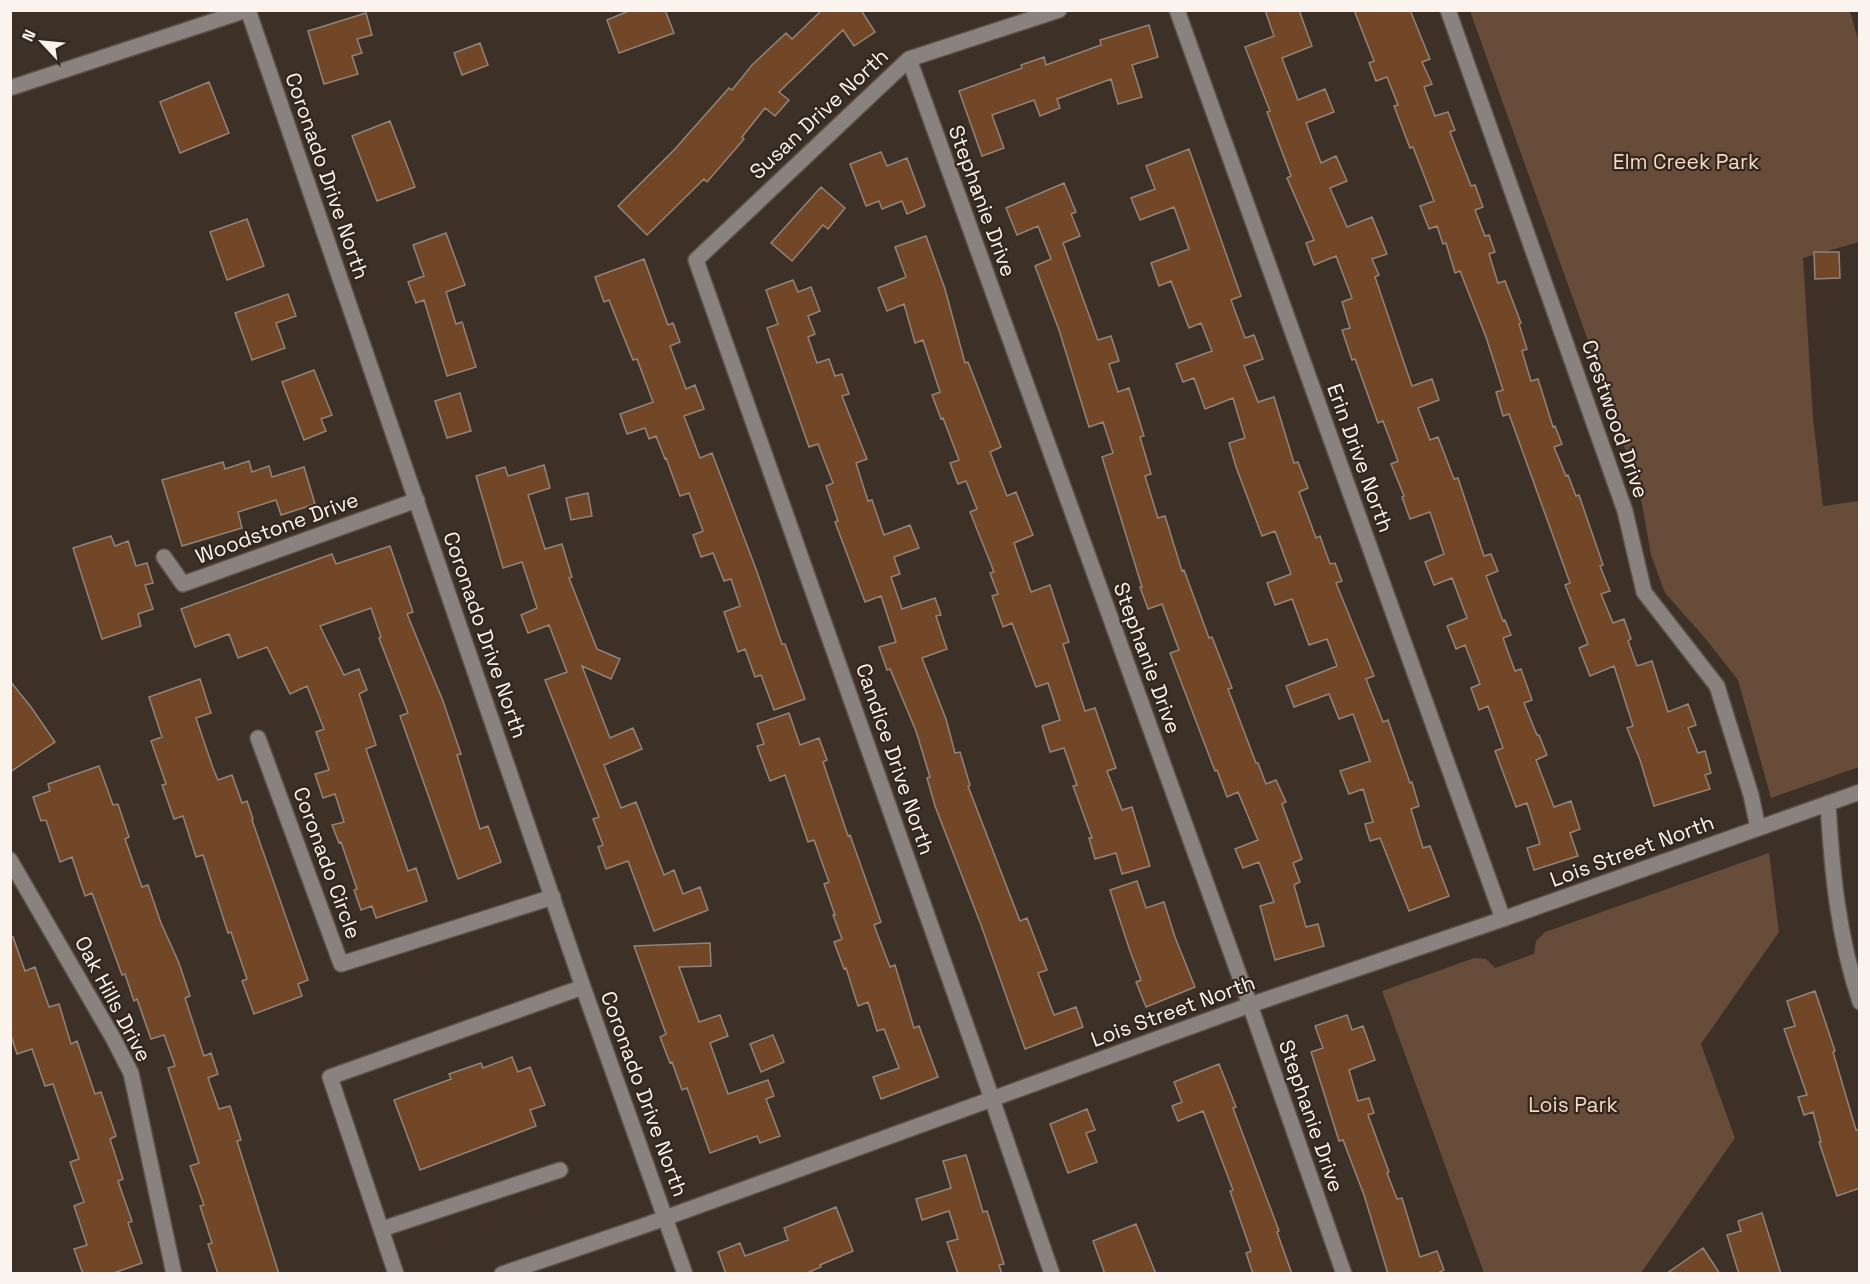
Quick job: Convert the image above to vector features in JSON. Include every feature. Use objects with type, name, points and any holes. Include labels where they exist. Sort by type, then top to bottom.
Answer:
[{"type":"street","points":[[10,88],[248,10]]},
{"type":"street","name":"Coronado Drive North","points":[[248,10],[583,987],[685,1274]]},
{"type":"street","name":"Susan Drive North","points":[[696,260],[909,59],[1059,10]]},
{"type":"street","name":"Erin Drive North","points":[[1177,10],[1503,919]]},
{"type":"street","name":"Crestwood Drive","points":[[1448,10],[1625,512],[1644,592],[1717,686],[1758,828]]},
{"type":"street","name":"Stephanie Drive","points":[[909,59],[1250,1005],[1344,1274]]},
{"type":"street","name":"Candice Drive North","points":[[696,260],[993,1099],[1052,1274]]},
{"type":"street","name":"Woodstone Drive","points":[[164,557],[183,584],[417,500]]},
{"type":"street","name":"Coronado Circle","points":[[258,738],[342,964],[553,897]]},
{"type":"street","name":"Lois Street North","points":[[502,1274],[666,1217],[1250,1005],[1503,919],[1860,792]]},
{"type":"street","points":[[1828,803],[1842,941],[1860,1002]]},
{"type":"street","name":"Oak Hills Drive","points":[[10,860],[113,1038],[131,1074],[174,1274]]},
{"type":"street","points":[[396,1274],[330,1077],[583,987]]},
{"type":"street","points":[[382,1229],[560,1170]]},
{"type":"green space","name":"Elm Creek Park","points":[[1470,11],[1850,11],[1860,46],[1859,242],[1803,258],[1813,418],[1823,506],[1859,501],[1859,767],[1771,798],[1738,680],[1665,593],[1651,555],[1642,504],[1615,416]]},
{"type":"green space","name":"Lois Park","points":[[1769,853],[1779,932],[1701,1044],[1735,1138],[1641,1273],[1484,1273],[1382,991],[1474,958],[1486,959],[1495,968],[1534,954],[1536,941],[1545,932]]},
{"type":"building","points":[[631,10],[665,10],[674,33],[619,53],[607,20]]},
{"type":"building","points":[[822,10],[861,10],[875,32],[854,46],[843,30],[779,92],[789,100],[775,116],[765,108],[742,137],[744,139],[707,182],[704,179],[647,235],[618,206],[674,150],[729,88],[732,90],[752,65],[786,33],[792,39]]},
{"type":"building","points":[[1265,10],[1299,10],[1312,46],[1282,58],[1298,100],[1325,89],[1334,112],[1306,123],[1321,163],[1336,156],[1347,181],[1330,188],[1347,227],[1372,217],[1387,254],[1372,259],[1379,275],[1375,277],[1412,386],[1432,379],[1439,400],[1418,408],[1430,440],[1438,437],[1454,479],[1458,478],[1484,556],[1491,554],[1498,571],[1486,576],[1503,621],[1505,620],[1511,635],[1503,638],[1515,671],[1521,669],[1532,700],[1524,703],[1547,755],[1536,760],[1554,807],[1571,801],[1580,829],[1570,833],[1578,856],[1534,870],[1527,848],[1540,844],[1527,803],[1516,807],[1495,751],[1503,748],[1488,706],[1479,710],[1471,688],[1480,684],[1465,645],[1456,649],[1447,626],[1467,618],[1452,578],[1434,585],[1425,562],[1444,554],[1430,512],[1410,519],[1402,497],[1404,496],[1391,464],[1398,461],[1383,421],[1378,423],[1342,330],[1350,328],[1342,302],[1352,298],[1336,256],[1314,265],[1306,243],[1314,240],[1287,178],[1291,176],[1267,112],[1270,111],[1245,47],[1274,36]]},
{"type":"building","points":[[1354,10],[1410,10],[1430,59],[1422,62],[1432,84],[1424,87],[1435,116],[1448,112],[1455,130],[1450,132],[1471,186],[1475,185],[1483,207],[1475,210],[1485,236],[1489,235],[1495,252],[1489,254],[1498,283],[1505,281],[1521,323],[1519,324],[1527,349],[1522,351],[1531,381],[1538,379],[1553,427],[1555,426],[1562,444],[1554,447],[1576,496],[1579,495],[1603,565],[1600,566],[1610,591],[1601,594],[1613,623],[1624,619],[1631,639],[1628,641],[1637,666],[1652,661],[1668,712],[1688,704],[1696,725],[1688,728],[1698,753],[1705,751],[1711,773],[1705,775],[1710,789],[1654,806],[1640,760],[1627,728],[1633,726],[1614,666],[1590,676],[1579,648],[1588,644],[1565,585],[1570,583],[1509,414],[1503,416],[1496,392],[1503,390],[1486,337],[1460,271],[1455,273],[1446,243],[1443,244],[1437,226],[1429,229],[1420,206],[1434,201],[1394,106],[1398,105],[1387,77],[1376,81],[1369,63],[1374,61]]},
{"type":"building","points":[[366,13],[372,35],[357,39],[362,53],[352,56],[358,74],[324,84],[308,31]]},
{"type":"building","points":[[1149,25],[1158,57],[1132,65],[1142,97],[1118,104],[1111,79],[1057,99],[1060,108],[1040,116],[1034,100],[992,115],[1004,148],[982,156],[959,91],[1022,68],[1021,65],[1044,57],[1046,65],[1101,45],[1100,40]]},
{"type":"building","points":[[480,43],[488,65],[462,75],[454,53]]},
{"type":"building","points":[[209,82],[229,133],[180,153],[160,102]]},
{"type":"building","points":[[390,121],[415,187],[377,201],[352,136]]},
{"type":"building","points":[[1189,149],[1241,296],[1231,300],[1245,338],[1254,335],[1263,359],[1244,366],[1258,402],[1274,397],[1294,463],[1298,462],[1308,488],[1299,492],[1316,538],[1320,536],[1330,564],[1335,563],[1342,581],[1336,583],[1374,676],[1366,679],[1383,722],[1388,720],[1410,783],[1412,782],[1419,806],[1411,809],[1423,848],[1430,846],[1449,896],[1409,911],[1380,838],[1370,841],[1365,824],[1373,822],[1363,789],[1349,794],[1340,771],[1370,761],[1353,714],[1339,719],[1329,694],[1294,707],[1286,686],[1337,666],[1327,639],[1309,645],[1292,599],[1275,605],[1267,583],[1291,574],[1275,531],[1262,536],[1236,467],[1229,443],[1245,438],[1233,398],[1205,409],[1194,378],[1183,382],[1176,364],[1212,351],[1201,323],[1189,328],[1171,281],[1159,286],[1151,263],[1189,249],[1174,207],[1140,220],[1131,198],[1155,189],[1146,166]]},
{"type":"building","points":[[881,152],[887,166],[907,158],[925,206],[907,214],[902,201],[882,209],[879,201],[866,206],[850,164]]},
{"type":"building","points":[[1064,183],[1076,212],[1071,214],[1080,236],[1063,243],[1098,340],[1111,336],[1119,361],[1109,364],[1118,392],[1129,388],[1144,436],[1140,437],[1151,474],[1145,476],[1158,518],[1165,516],[1182,571],[1184,570],[1209,638],[1212,637],[1232,688],[1228,689],[1256,763],[1258,763],[1266,784],[1276,780],[1286,802],[1282,804],[1302,859],[1293,863],[1300,882],[1294,885],[1306,927],[1318,924],[1324,946],[1275,960],[1260,906],[1274,902],[1259,862],[1243,868],[1235,849],[1258,840],[1238,792],[1227,797],[1217,770],[1215,771],[1170,653],[1179,650],[1162,604],[1148,609],[1140,587],[1142,587],[1102,457],[1113,453],[1103,422],[1089,427],[1059,330],[1035,266],[1051,259],[1038,226],[1017,235],[1006,208]]},
{"type":"building","points":[[821,187],[845,208],[828,229],[823,225],[792,261],[771,243]]},
{"type":"building","points":[[247,219],[264,266],[227,280],[210,232]]},
{"type":"building","points":[[446,233],[465,285],[446,292],[456,324],[462,322],[476,367],[447,376],[424,300],[416,303],[408,282],[424,276],[413,245]]},
{"type":"building","points":[[926,236],[945,289],[965,363],[968,362],[1001,447],[990,452],[1007,496],[1016,492],[1033,535],[1014,543],[1031,592],[1050,585],[1069,642],[1063,644],[1085,711],[1095,708],[1116,768],[1107,771],[1122,810],[1132,807],[1150,866],[1122,874],[1116,853],[1095,859],[1089,838],[1092,838],[1073,786],[1077,785],[1064,748],[1050,752],[1042,726],[1060,720],[1048,683],[1036,687],[1012,623],[1003,627],[992,596],[998,594],[990,573],[994,572],[970,512],[977,509],[966,481],[958,484],[950,463],[959,460],[932,395],[940,392],[923,340],[915,343],[904,304],[887,311],[878,288],[906,277],[895,247]]},
{"type":"building","points":[[1814,252],[1839,252],[1840,278],[1815,279]]},
{"type":"building","points":[[644,259],[668,325],[673,323],[680,342],[670,346],[686,389],[695,385],[704,409],[684,416],[700,458],[712,453],[782,644],[785,644],[805,699],[774,710],[761,675],[755,677],[745,649],[738,652],[724,612],[740,606],[731,579],[724,581],[713,553],[701,557],[693,535],[703,531],[689,493],[680,496],[656,436],[649,439],[645,428],[627,434],[620,414],[653,402],[637,359],[633,360],[609,300],[604,302],[595,277]]},
{"type":"building","points":[[793,280],[798,292],[811,287],[820,311],[808,316],[815,334],[808,337],[817,363],[829,359],[835,376],[842,374],[849,394],[842,396],[867,459],[856,463],[868,501],[872,500],[884,535],[910,525],[919,548],[894,557],[900,574],[891,577],[902,609],[935,598],[941,615],[936,616],[947,649],[922,658],[946,719],[955,753],[960,752],[970,785],[968,786],[1020,921],[1027,918],[1047,970],[1038,973],[1054,1015],[1076,1007],[1083,1027],[1025,1049],[981,925],[935,806],[927,778],[930,777],[916,731],[890,669],[887,670],[879,647],[896,642],[881,596],[865,602],[835,522],[838,521],[826,486],[833,483],[818,444],[809,447],[767,328],[778,324],[766,290]]},
{"type":"building","points":[[288,294],[296,316],[276,323],[285,348],[252,360],[235,313]]},
{"type":"building","points":[[314,370],[332,415],[321,419],[326,431],[304,440],[282,382]]},
{"type":"building","points":[[460,393],[471,431],[447,438],[435,401]]},
{"type":"building","points":[[249,461],[252,472],[269,466],[272,477],[304,467],[315,504],[281,515],[276,500],[238,512],[242,528],[182,546],[162,480],[223,462],[225,469]]},
{"type":"building","points":[[544,465],[550,488],[528,495],[545,549],[562,544],[572,577],[569,578],[597,649],[620,659],[611,679],[582,666],[610,738],[633,728],[642,749],[604,765],[621,808],[636,802],[664,875],[674,870],[683,894],[700,887],[708,910],[654,931],[628,861],[606,869],[598,847],[603,845],[593,819],[599,817],[545,680],[567,672],[549,625],[528,633],[521,615],[537,608],[522,562],[503,568],[476,476],[505,467],[508,476]]},
{"type":"building","points":[[588,493],[592,516],[571,520],[566,498]]},
{"type":"building","points":[[111,536],[115,546],[128,541],[136,566],[147,563],[153,583],[145,585],[153,609],[138,614],[141,626],[102,639],[73,548]]},
{"type":"building","points":[[390,546],[413,612],[407,614],[443,701],[461,754],[457,755],[480,829],[488,826],[501,862],[458,879],[400,716],[408,713],[379,638],[381,637],[371,608],[320,626],[344,675],[359,669],[367,690],[359,694],[376,745],[366,749],[408,871],[416,868],[427,901],[376,918],[372,906],[361,910],[354,890],[357,889],[341,842],[339,843],[332,825],[344,822],[335,794],[323,798],[315,774],[329,770],[316,732],[324,729],[307,686],[290,694],[267,647],[238,658],[229,634],[195,647],[181,609],[332,554],[336,564]]},
{"type":"building","points":[[200,679],[211,713],[196,718],[213,768],[218,780],[232,775],[242,803],[247,801],[308,980],[298,984],[302,996],[254,1014],[242,981],[247,979],[231,932],[228,933],[203,855],[196,857],[183,816],[174,819],[162,785],[166,784],[151,741],[162,737],[149,697]]},
{"type":"building","points":[[10,681],[55,742],[10,772]]},
{"type":"building","points":[[789,713],[800,745],[819,738],[827,760],[823,762],[881,922],[874,925],[890,967],[895,965],[914,1028],[919,1026],[938,1077],[881,1099],[873,1077],[899,1068],[884,1029],[877,1031],[868,1002],[858,1006],[846,968],[844,969],[834,942],[842,939],[824,884],[829,882],[814,840],[808,842],[785,775],[770,781],[757,746],[764,744],[757,724]]},
{"type":"building","points":[[99,766],[113,805],[118,804],[129,837],[125,839],[142,887],[148,885],[161,923],[179,963],[190,996],[185,998],[204,1056],[211,1053],[218,1074],[208,1078],[219,1109],[230,1106],[241,1140],[237,1141],[279,1274],[218,1274],[208,1244],[212,1243],[200,1206],[204,1205],[190,1166],[199,1163],[168,1068],[175,1066],[164,1035],[151,1039],[137,999],[134,1001],[125,974],[122,975],[92,893],[85,896],[72,857],[60,862],[46,820],[41,821],[33,797],[50,791],[48,784]]},
{"type":"building","points":[[1137,881],[1146,908],[1164,902],[1195,987],[1146,1007],[1136,982],[1141,980],[1110,890]]},
{"type":"building","points":[[10,937],[13,937],[25,971],[35,967],[49,1007],[59,1004],[71,1044],[77,1041],[95,1094],[101,1092],[116,1136],[110,1139],[123,1179],[118,1181],[132,1221],[128,1223],[142,1263],[111,1274],[83,1274],[74,1249],[87,1245],[74,1206],[84,1202],[70,1162],[79,1159],[53,1084],[45,1086],[32,1049],[17,1054],[10,1033]]},
{"type":"building","points":[[710,943],[711,966],[679,967],[699,1022],[720,1015],[728,1036],[710,1043],[728,1094],[768,1080],[774,1096],[766,1099],[780,1136],[760,1143],[757,1136],[710,1153],[687,1088],[682,1090],[660,1037],[666,1034],[634,946]]},
{"type":"building","points":[[1815,991],[1835,1051],[1833,1052],[1856,1130],[1860,1129],[1860,1188],[1837,1196],[1819,1142],[1821,1142],[1813,1112],[1804,1115],[1798,1097],[1807,1095],[1784,1029],[1795,1026],[1787,1001]]},
{"type":"building","points":[[1347,1015],[1352,1030],[1363,1026],[1375,1060],[1349,1070],[1358,1101],[1369,1098],[1374,1113],[1368,1115],[1389,1172],[1387,1173],[1397,1199],[1402,1198],[1420,1257],[1437,1251],[1444,1270],[1436,1274],[1388,1274],[1364,1195],[1343,1140],[1339,1141],[1311,1052],[1323,1048],[1315,1026]]},
{"type":"building","points":[[773,1035],[784,1062],[761,1072],[750,1044]]},
{"type":"building","points":[[512,1057],[518,1072],[530,1067],[545,1105],[530,1110],[536,1126],[420,1170],[394,1100],[451,1079],[449,1074],[481,1063],[483,1068]]},
{"type":"building","points":[[1219,1064],[1236,1107],[1233,1108],[1279,1231],[1277,1232],[1292,1274],[1253,1274],[1246,1253],[1251,1251],[1230,1191],[1233,1190],[1203,1111],[1178,1121],[1172,1106],[1182,1102],[1174,1082]]},
{"type":"building","points":[[1087,1109],[1095,1130],[1086,1133],[1097,1162],[1068,1173],[1050,1124]]},
{"type":"building","points":[[966,1155],[983,1212],[987,1211],[1004,1264],[999,1265],[1002,1274],[958,1274],[947,1242],[958,1239],[949,1211],[922,1220],[916,1199],[951,1188],[943,1161]]},
{"type":"building","points":[[836,1207],[853,1251],[805,1274],[726,1274],[718,1252],[740,1243],[745,1256],[788,1240],[784,1228]]},
{"type":"building","points":[[1762,1213],[1781,1274],[1739,1274],[1727,1235],[1741,1231],[1738,1221]]},
{"type":"building","points":[[1136,1224],[1156,1274],[1105,1274],[1093,1241]]},
{"type":"building","points":[[1703,1248],[1720,1274],[1666,1274]]}]
